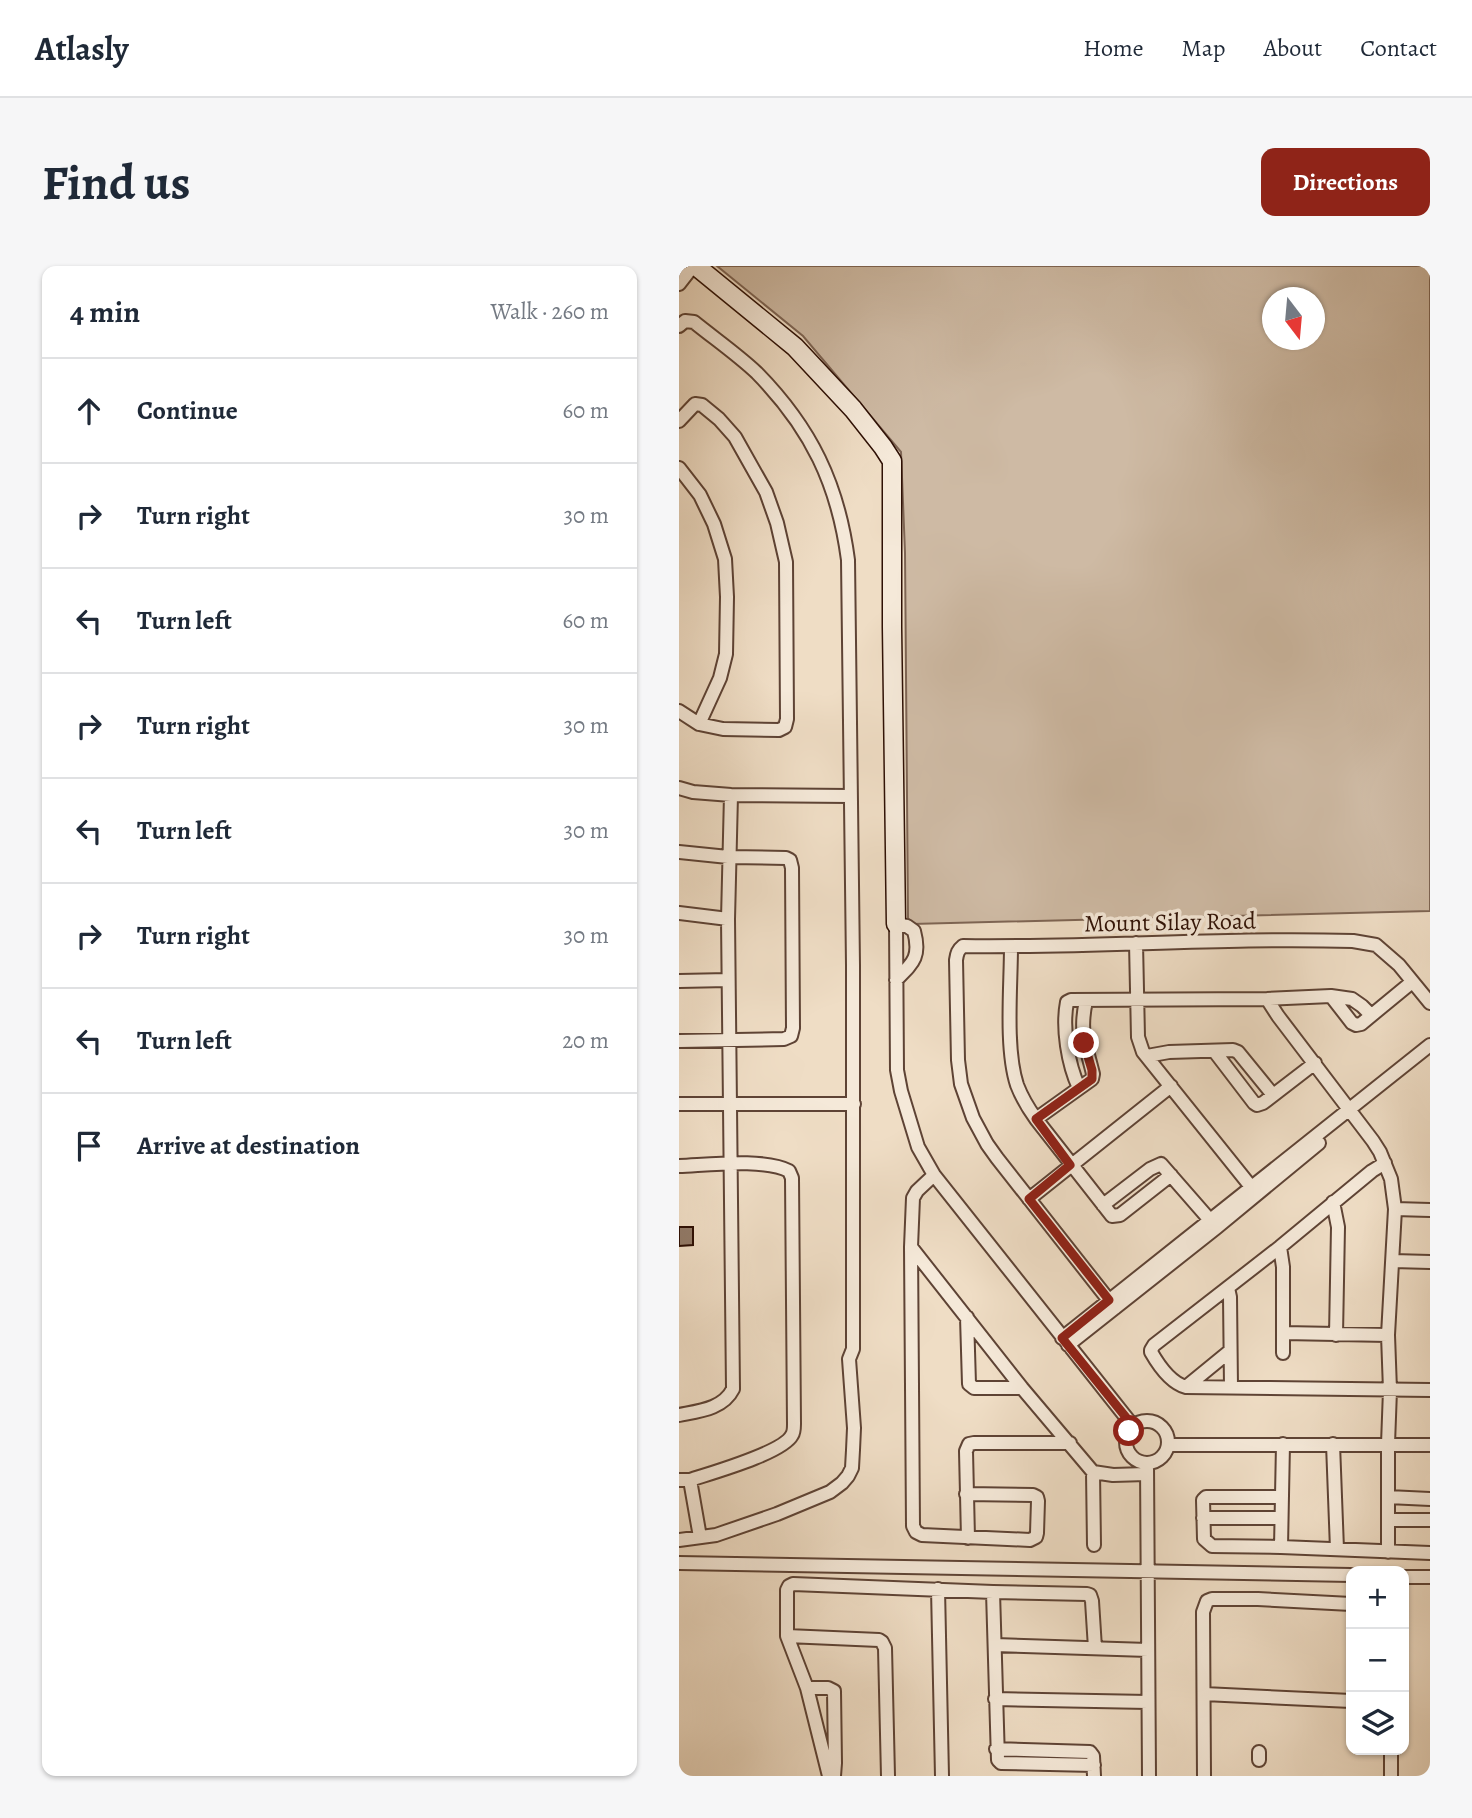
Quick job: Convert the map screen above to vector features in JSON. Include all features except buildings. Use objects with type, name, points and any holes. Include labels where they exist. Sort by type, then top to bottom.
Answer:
[{"type":"street","points":[[679,284],[695,266],[795,347],[853,410],[892,461],[897,1070],[901,1091],[918,1147],[934,1175],[1133,1426]]},
{"type":"street","points":[[679,326],[685,321],[694,321],[755,372],[783,403],[809,438],[830,483],[844,530],[848,560],[854,1104],[853,1349],[849,1359],[854,1428],[852,1468],[842,1483],[830,1492],[716,1535],[679,1540]]},
{"type":"street","points":[[679,421],[695,404],[702,405],[735,436],[766,492],[786,562],[787,719],[785,727],[779,730],[723,729],[699,724],[679,711]]},
{"type":"street","points":[[679,468],[700,495],[714,524],[725,559],[726,654],[720,678],[699,724]]},
{"type":"street","points":[[679,788],[731,795],[850,796]]},
{"type":"street","points":[[679,1415],[721,1403],[729,1397],[733,1389],[728,980],[731,795]]},
{"type":"street","points":[[679,852],[790,860],[793,1028],[791,1036],[784,1039],[679,1041]]},
{"type":"street","points":[[679,913],[728,919]]},
{"type":"street","points":[[896,924],[907,926],[914,931],[917,955],[896,980]]},
{"type":"street","name":"Mount Silay Road","points":[[1029,1199],[980,1133],[961,1084],[956,960],[957,953],[963,946],[1333,941],[1377,945],[1399,965],[1412,982]]},
{"type":"street","points":[[1136,943],[1137,1037],[1143,1052],[1254,1190]]},
{"type":"street","points":[[1011,947],[1013,1071],[1024,1103],[1112,1216],[1121,1215],[1171,1175]]},
{"type":"street","points":[[679,981],[728,980]]},
{"type":"street","points":[[1331,996],[1354,1024],[1361,1024],[1412,982],[1430,1003]]},
{"type":"street","points":[[1079,1088],[1069,1063],[1066,1007],[1070,1000],[1331,996],[1352,999],[1371,1015]]},
{"type":"street","points":[[1267,999],[1380,1152],[1391,1178],[1395,1209],[1388,1335],[1388,1552]]},
{"type":"street","points":[[1036,1119],[1092,1079],[1082,1028],[1086,1001]]},
{"type":"street","points":[[1065,1341],[1213,1224],[1430,1045]]},
{"type":"street","points":[[1147,1056],[1169,1052],[1233,1050],[1238,1052],[1273,1095]]},
{"type":"street","points":[[1215,1052],[1257,1105],[1315,1063]]},
{"type":"street","points":[[1351,1112],[1430,1055]]},
{"type":"street","points":[[1112,1304],[1029,1199],[1171,1086]]},
{"type":"street","points":[[679,1104],[854,1104]]},
{"type":"street","points":[[1385,1163],[1151,1350],[1170,1377],[1186,1387],[1430,1390]]},
{"type":"street","points":[[679,1166],[775,1165],[789,1171],[792,1178],[792,1435],[771,1451],[684,1480],[700,1537]]},
{"type":"street","points":[[1103,1205],[1157,1165],[1163,1165],[1213,1224]]},
{"type":"street","points":[[934,1175],[916,1191],[913,1198],[913,1526],[916,1532],[922,1535],[1030,1540],[1036,1537],[1037,1497],[966,1494]]},
{"type":"street","points":[[1333,1202],[1338,1227],[1336,1335]]},
{"type":"street","points":[[1395,1209],[1430,1210]]},
{"type":"street","points":[[911,1247],[1093,1472],[1094,1545]]},
{"type":"street","points":[[1280,1247],[1283,1257],[1283,1353]]},
{"type":"street","points":[[1393,1261],[1430,1262]]},
{"type":"street","points":[[1228,1288],[1230,1387]]},
{"type":"street","points":[[967,1317],[969,1384],[974,1388],[1023,1388]]},
{"type":"street","points":[[1284,1333],[1388,1335]]},
{"type":"street","points":[[1186,1387],[1230,1351]]},
{"type":"street","points":[[1093,1472],[1113,1475],[1146,1469],[1163,1456],[1168,1445],[1167,1437],[1153,1422],[1133,1426],[1126,1437],[1126,1450],[1146,1469]]},
{"type":"street","points":[[968,1538],[966,1451],[969,1444],[1070,1443]]},
{"type":"street","points":[[1281,1547],[1283,1444]]},
{"type":"street","points":[[1333,1444],[1337,1549]]},
{"type":"street","points":[[1168,1445],[1430,1445]]},
{"type":"street","points":[[1146,1469],[1149,1776]]},
{"type":"street","points":[[1281,1497],[1206,1497],[1203,1500],[1204,1539],[1212,1546],[1430,1553]]},
{"type":"street","points":[[1388,1497],[1430,1499]]},
{"type":"street","points":[[1203,1518],[1280,1518]]},
{"type":"street","points":[[1388,1520],[1430,1520]]},
{"type":"street","points":[[679,1563],[1346,1575]]},
{"type":"street","points":[[1409,1577],[1430,1577]]},
{"type":"street","points":[[831,1776],[807,1688],[787,1636],[787,1590],[793,1584],[1087,1594],[1093,1601],[1095,1648]]},
{"type":"street","points":[[938,1589],[942,1776]]},
{"type":"street","points":[[993,1592],[996,1749],[1090,1752],[1093,1756],[1094,1771]]},
{"type":"street","points":[[1204,1776],[1203,1612],[1207,1601],[1258,1599],[1346,1604]]},
{"type":"street","points":[[787,1636],[882,1642],[885,1648],[888,1776]]},
{"type":"street","points":[[995,1645],[1147,1650]]},
{"type":"street","points":[[807,1688],[828,1688],[834,1692],[835,1763],[831,1776]]},
{"type":"street","points":[[1204,1695],[1346,1701]]},
{"type":"street","points":[[995,1699],[1148,1702]]},
{"type":"street","points":[[1391,1755],[1391,1776]]},
{"type":"shaded area","points":[[717,266],[1430,266],[1430,911],[912,924],[908,918],[905,553],[901,452],[803,336]]},
{"type":"route","points":[[1084,1043],[1092,1079],[1036,1119],[1070,1165],[1029,1199],[1109,1300],[1062,1338],[1133,1426],[1129,1431]]}]
